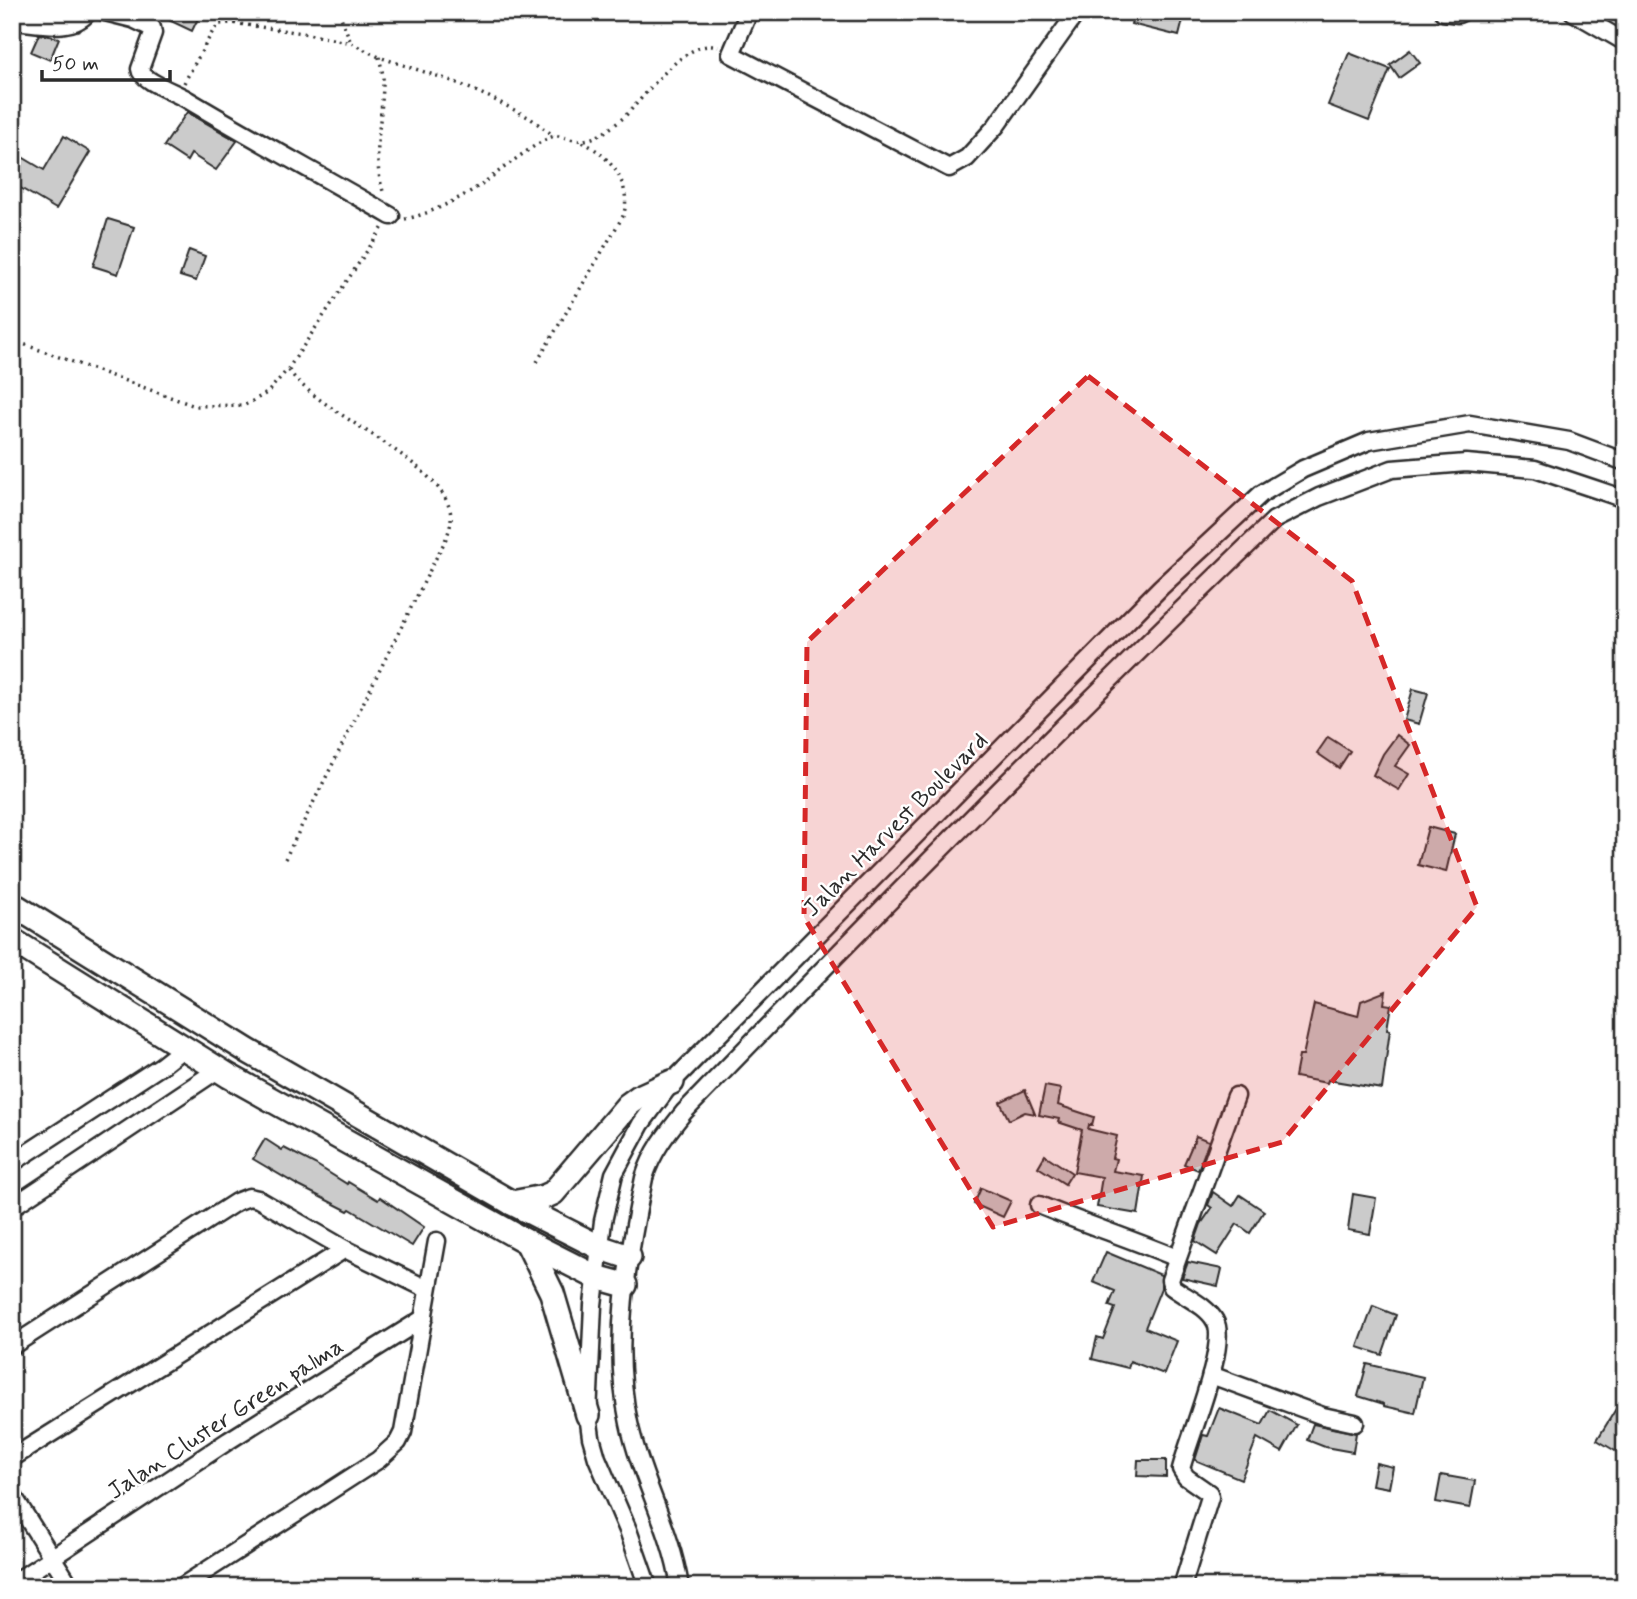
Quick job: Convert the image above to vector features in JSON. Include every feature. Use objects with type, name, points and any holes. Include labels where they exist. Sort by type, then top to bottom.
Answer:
[{"type":"street","points":[[12,21],[68,24],[83,19],[89,12]]},
{"type":"street","points":[[105,12],[151,27],[153,33],[140,74],[144,78],[178,94],[391,216]]},
{"type":"street","points":[[749,12],[732,54],[952,168],[967,158],[996,126],[1077,12]]},
{"type":"street","points":[[1443,12],[1462,12]]},
{"type":"street","points":[[1573,12],[1625,42]]},
{"type":"street","name":"Jalan Harvest Boulevard","points":[[648,1587],[628,1530],[597,1458],[588,1415],[599,1247],[614,1174],[641,1124],[672,1082],[1161,587],[1261,494],[1303,469],[1369,441],[1470,424],[1569,441],[1625,462]]},
{"type":"street","name":"Jalan Harvest Boulevard","points":[[680,1587],[669,1536],[643,1471],[629,1423],[621,1350],[625,1285],[644,1178],[659,1144],[684,1112],[1028,760],[1273,520],[1319,497],[1392,468],[1466,463],[1535,469],[1625,499]]},
{"type":"street","points":[[935,815],[957,835]]},
{"type":"street","points":[[12,904],[248,1051],[512,1203],[599,1247],[629,1257]]},
{"type":"street","points":[[12,940],[219,1069],[527,1242],[596,1277],[625,1285]]},
{"type":"street","points":[[12,1163],[161,1066],[184,1048]]},
{"type":"street","points":[[12,1207],[219,1069]]},
{"type":"street","points":[[512,1203],[554,1193],[628,1105],[672,1082]]},
{"type":"street","points":[[1182,1587],[1210,1497],[1209,1493],[1186,1477],[1181,1469],[1214,1364],[1217,1324],[1204,1310],[1170,1285],[1171,1272],[1236,1096]]},
{"type":"street","points":[[12,1346],[163,1247],[236,1202],[249,1197],[258,1199],[345,1250],[427,1289]]},
{"type":"street","points":[[1039,1205],[1177,1258]]},
{"type":"street","points":[[181,1587],[379,1460],[398,1443],[403,1432],[437,1241]]},
{"type":"street","points":[[527,1242],[546,1275],[588,1415]]},
{"type":"street","points":[[12,1458],[345,1250]]},
{"type":"street","name":"Jalan Cluster Green palma","points":[[12,1584],[228,1441],[424,1318]]},
{"type":"street","points":[[1211,1375],[1323,1416],[1355,1423]]},
{"type":"street","points":[[12,1494],[71,1587]]},
{"type":"path","points":[[339,12],[351,43]]},
{"type":"path","points":[[178,94],[213,31],[219,24],[232,23],[351,43],[379,58],[455,82],[530,118],[555,136],[593,147],[606,158],[622,184],[627,205],[537,362]]},
{"type":"path","points":[[578,141],[610,129],[633,109],[667,71],[690,52],[713,45],[732,54]]},
{"type":"path","points":[[379,58],[383,83],[378,130],[378,173],[391,216]]},
{"type":"path","points":[[391,216],[409,219],[456,199],[555,136]]},
{"type":"path","points":[[12,340],[195,406],[244,405],[267,393],[288,369],[391,216]]},
{"type":"path","points":[[285,859],[432,566],[451,519],[448,504],[440,491],[420,472],[389,446],[302,386],[288,369]]},
{"type":"highlighted area","points":[[1088,376],[1352,581],[1477,907],[1282,1142],[993,1227],[804,917],[807,642]]},
{"type":"building","points":[[152,12],[201,12],[192,31]]},
{"type":"building","points":[[1134,12],[1185,12],[1179,36],[1131,24]]},
{"type":"building","points":[[39,34],[59,38],[50,60],[31,52]]},
{"type":"building","points":[[1410,50],[1420,63],[1399,78],[1390,65]]},
{"type":"building","points":[[1349,53],[1390,69],[1369,121],[1328,105]]},
{"type":"building","points":[[187,112],[237,141],[216,170],[191,154],[187,161],[164,146]]},
{"type":"building","points":[[64,136],[90,152],[56,209],[12,183],[12,151],[44,170]]},
{"type":"building","points":[[108,219],[134,227],[118,274],[93,266]]},
{"type":"building","points":[[189,250],[205,256],[196,281],[180,276]]},
{"type":"building","points":[[1413,689],[1428,693],[1419,724],[1404,720]]},
{"type":"building","points":[[1397,735],[1410,745],[1395,766],[1409,774],[1399,790],[1373,775],[1383,754]]},
{"type":"building","points":[[1328,737],[1350,751],[1339,768],[1317,753]]},
{"type":"building","points":[[1428,827],[1455,834],[1446,872],[1418,865]]},
{"type":"building","points":[[1386,991],[1384,1004],[1391,1005],[1387,1029],[1390,1030],[1382,1089],[1295,1077],[1299,1056],[1303,1056],[1314,1004],[1358,1016],[1361,1001]]},
{"type":"building","points":[[1045,1086],[1061,1089],[1058,1105],[1094,1117],[1088,1129],[1117,1136],[1112,1158],[1116,1159],[1113,1171],[1144,1176],[1138,1214],[1097,1207],[1102,1177],[1074,1172],[1082,1130],[1058,1122],[1059,1119],[1039,1115]]},
{"type":"building","points":[[1025,1090],[1035,1114],[1025,1112],[1009,1120],[1000,1102]]},
{"type":"building","points":[[1196,1136],[1209,1141],[1198,1170],[1184,1164]]},
{"type":"building","points":[[265,1139],[378,1200],[380,1197],[424,1227],[412,1246],[350,1209],[348,1211],[299,1186],[253,1159]]},
{"type":"building","points":[[1045,1155],[1072,1173],[1065,1184],[1038,1167]]},
{"type":"building","points":[[981,1188],[1011,1201],[1003,1217],[974,1204]]},
{"type":"building","points":[[1213,1192],[1233,1206],[1240,1195],[1264,1211],[1250,1233],[1237,1224],[1217,1255],[1195,1241],[1201,1224],[1212,1208],[1208,1205]]},
{"type":"building","points":[[1353,1194],[1376,1198],[1370,1234],[1348,1230]]},
{"type":"building","points":[[1106,1252],[1161,1275],[1161,1288],[1145,1328],[1177,1341],[1164,1374],[1130,1361],[1128,1368],[1092,1359],[1097,1337],[1103,1339],[1115,1308],[1109,1306],[1115,1291],[1093,1282]]},
{"type":"building","points":[[1188,1262],[1222,1269],[1218,1286],[1182,1278]]},
{"type":"building","points":[[1373,1306],[1396,1315],[1382,1355],[1358,1347]]},
{"type":"building","points":[[1367,1364],[1423,1377],[1415,1413],[1384,1406],[1358,1396]]},
{"type":"building","points":[[1625,1394],[1625,1439],[1617,1452],[1597,1440]]},
{"type":"building","points":[[1219,1408],[1262,1425],[1270,1410],[1297,1425],[1282,1452],[1257,1438],[1241,1479],[1195,1460],[1203,1435],[1208,1436]]},
{"type":"building","points":[[1313,1424],[1356,1433],[1353,1452],[1325,1447],[1307,1440]]},
{"type":"building","points":[[1138,1460],[1166,1460],[1166,1477],[1137,1476]]},
{"type":"building","points":[[1376,1463],[1393,1467],[1389,1488],[1372,1485]]},
{"type":"building","points":[[1441,1475],[1475,1481],[1470,1508],[1436,1502]]}]
